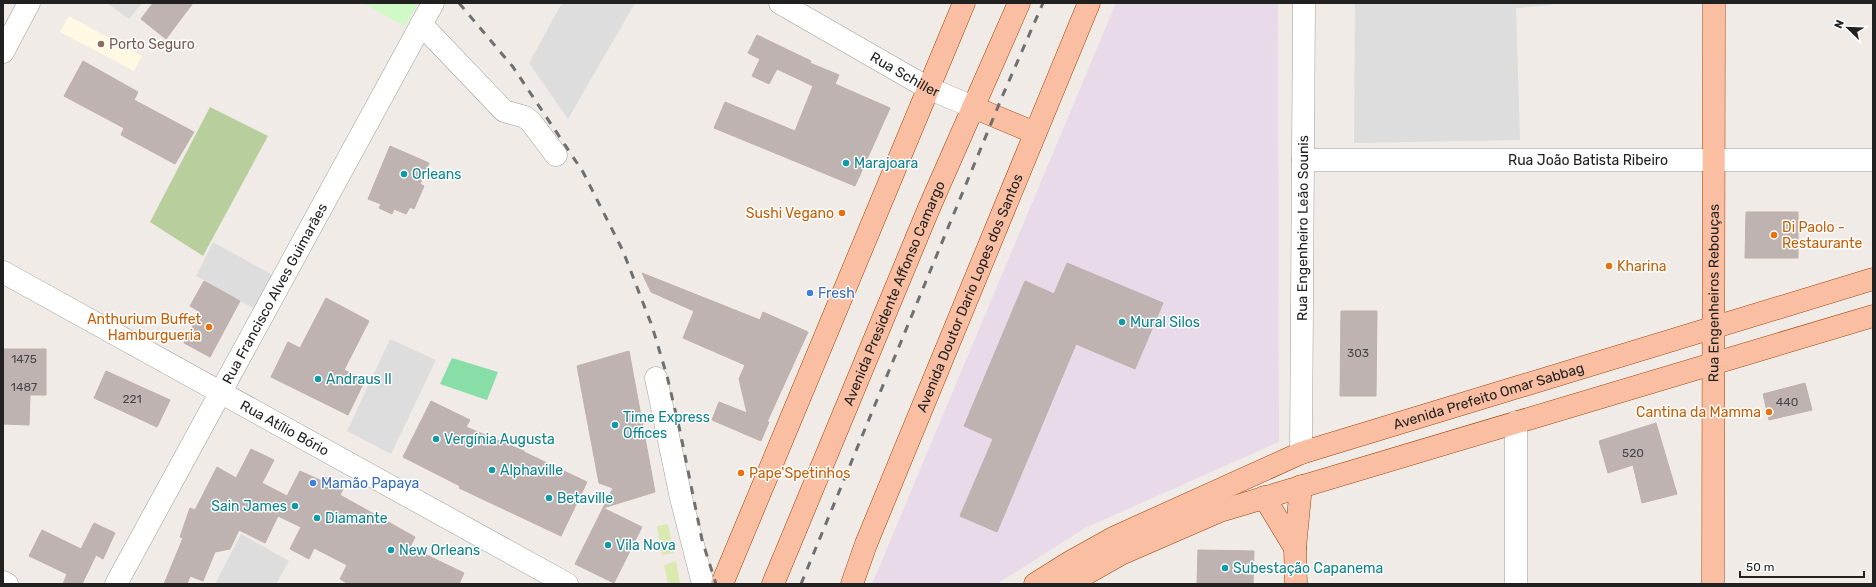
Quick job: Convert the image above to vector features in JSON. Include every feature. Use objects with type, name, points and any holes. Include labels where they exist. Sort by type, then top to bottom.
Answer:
[{"type":"main road","points":[[722,584],[964,3]]},
{"type":"main road","name":"Avenida Presidente Affonso Camargo","points":[[773,584],[924,220],[1019,3]]},
{"type":"main road","name":"Avenida Doutor Dario Lopes dos Santos","points":[[852,584],[869,537],[1089,3]]},
{"type":"main road","name":"Rua Engenheiros Rebouças","points":[[1713,584],[1714,3]]},
{"type":"main road","name":"Rua Schiller","points":[[973,107],[1035,133]]},
{"type":"main road","name":"Avenida Prefeito Omar Sabbag","points":[[1117,546],[1301,453],[1873,279]]},
{"type":"main road","points":[[1035,584],[1070,562],[1264,497],[1873,316]]},
{"type":"main road","points":[[1296,584],[1295,548],[1301,486]]},
{"type":"main road","points":[[1264,497],[1295,548]]},
{"type":"main road","points":[[1068,584],[1117,546]]},
{"type":"street","points":[[3,52],[29,3]]},
{"type":"street","name":"Rua Francisco Alves Guimarães","points":[[116,584],[433,3]]},
{"type":"street","name":"Rua Schiller","points":[[780,3],[928,88],[973,107]]},
{"type":"street","name":"Rua Engenheiro Leão Sounis","points":[[1301,453],[1304,3]]},
{"type":"street","points":[[421,24],[504,111],[525,117],[531,122],[556,155]]},
{"type":"street","name":"Rua João Batista Ribeiro","points":[[1303,160],[1873,160]]},
{"type":"street","name":"Rua Atílio Bório","points":[[3,272],[567,584]]},
{"type":"street","points":[[656,378],[681,498],[703,584]]},
{"type":"street","points":[[1516,422],[1516,584]]},
{"type":"shaded area","points":[[107,3],[142,3],[129,19]]},
{"type":"shaded area","points":[[562,3],[635,3],[568,119],[529,63]]},
{"type":"shaded area","points":[[1116,3],[1278,3],[1279,442],[1085,528],[997,584],[872,584]]},
{"type":"shaded area","points":[[1355,3],[1552,3],[1552,5],[1516,8],[1520,140],[1354,143]]},
{"type":"shaded area","name":"Porto Seguro","points":[[69,16],[142,56],[134,71],[60,32]]},
{"type":"shaded area","points":[[213,242],[280,279],[262,313],[196,276]]},
{"type":"shaded area","points":[[390,339],[436,360],[391,454],[347,431]]},
{"type":"shaded area","points":[[241,534],[289,561],[276,584],[215,584]]},
{"type":"green space","points":[[363,3],[418,3],[405,26]]},
{"type":"green space","points":[[210,107],[268,136],[203,256],[150,222]]},
{"type":"green space","points":[[452,358],[498,372],[487,400],[440,384]]},
{"type":"green space","points":[[668,524],[674,553],[662,555],[657,526]]},
{"type":"green space","points":[[676,561],[680,584],[668,584],[664,565]]},
{"type":"building","points":[[153,3],[193,3],[166,39],[141,19]]},
{"type":"building","points":[[757,35],[811,61],[810,63],[839,75],[835,84],[890,108],[855,186],[714,128],[725,102],[795,131],[813,86],[777,69],[769,84],[752,76],[760,59],[748,53]]},
{"type":"building","points":[[83,61],[138,92],[134,100],[194,132],[175,164],[121,135],[124,128],[64,96]]},
{"type":"building","name":"Orleans","points":[[390,146],[429,163],[420,184],[424,186],[414,209],[410,207],[406,214],[394,209],[392,214],[379,208],[381,204],[368,199]]},
{"type":"building","points":[[1746,212],[1798,212],[1798,258],[1745,258]]},
{"type":"building","points":[[1067,263],[1163,303],[1135,369],[1076,344],[997,532],[960,516],[993,439],[964,426],[1025,281],[1054,294]]},
{"type":"building","points":[[642,273],[760,320],[763,312],[808,332],[767,422],[769,422],[761,441],[712,420],[719,402],[747,413],[739,379],[745,365],[683,338],[694,311],[651,292]]},
{"type":"building","name":"Anthurium Buffet Hamburgueria","points":[[204,281],[240,301],[210,357],[184,343],[200,312],[190,306]]},
{"type":"building","points":[[326,298],[369,321],[344,370],[365,380],[348,415],[271,377],[288,342],[300,348]]},
{"type":"building","points":[[1341,311],[1377,311],[1376,396],[1340,396]]},
{"type":"building","points":[[3,349],[46,349],[46,395],[30,395],[29,425],[3,424]]},
{"type":"building","name":"Time Express Offices","points":[[629,351],[655,492],[603,508],[613,488],[599,483],[577,366]]},
{"type":"building","points":[[106,371],[170,400],[157,427],[94,398]]},
{"type":"building","points":[[1805,383],[1812,410],[1769,420],[1763,394]]},
{"type":"building","points":[[431,401],[470,420],[466,427],[524,451],[587,482],[561,536],[459,488],[460,486],[403,457]]},
{"type":"building","points":[[1656,423],[1677,494],[1642,503],[1633,465],[1608,473],[1599,441]]},
{"type":"building","points":[[251,449],[274,460],[262,483],[287,496],[300,471],[322,481],[325,477],[344,487],[340,495],[415,537],[410,547],[464,573],[459,584],[348,584],[340,579],[347,565],[314,548],[309,559],[290,549],[301,527],[278,516],[265,543],[239,530],[230,549],[215,552],[203,581],[190,576],[187,584],[164,584],[183,538],[180,537],[190,508],[195,510],[217,467],[236,478]]},
{"type":"building","name":"Vila Nova","points":[[603,508],[642,527],[614,583],[575,564]]},
{"type":"building","points":[[94,523],[115,533],[103,559],[96,555],[82,584],[63,584],[67,574],[29,556],[42,530],[81,549]]},
{"type":"building","name":"Subestação Capanema","points":[[1198,550],[1254,551],[1253,584],[1197,584]]},
{"type":"railway","points":[[459,3],[513,67],[583,172],[623,251],[652,326],[667,376],[680,431],[702,540],[716,584]]},
{"type":"railway","points":[[801,584],[1002,97],[1043,3]]},
{"type":"place","name":"Porto Seguro","points":[[101,44]]},
{"type":"place","name":"Marajoara","points":[[846,163]]},
{"type":"place","name":"Orleans","points":[[404,174]]},
{"type":"place","name":"Sushi Vegano","points":[[842,213]]},
{"type":"place","name":"Di Paolo - Restaurante","points":[[1774,235]]},
{"type":"place","name":"Kharina","points":[[1609,266]]},
{"type":"place","name":"Fresh","points":[[810,293]]},
{"type":"place","name":"Mural Silos","points":[[1122,322]]},
{"type":"place","name":"Anthurium Buffet Hamburgueria","points":[[209,327]]},
{"type":"place","name":"Andraus II","points":[[318,379]]},
{"type":"place","name":"Cantina da Mamma","points":[[1769,412]]},
{"type":"place","name":"Time Express Offices","points":[[615,425]]},
{"type":"place","name":"Vergínia Augusta","points":[[436,439]]},
{"type":"place","name":"Alphaville","points":[[492,470]]},
{"type":"place","name":"Pape'Spetinhos","points":[[741,473]]},
{"type":"place","name":"Mamão Papaya","points":[[313,483]]},
{"type":"place","name":"Betaville","points":[[549,498]]},
{"type":"place","name":"Sain James","points":[[295,506]]},
{"type":"place","name":"Diamante","points":[[317,518]]},
{"type":"place","name":"Vila Nova","points":[[608,545]]},
{"type":"place","name":"New Orleans","points":[[391,550]]},
{"type":"place","name":"Subestação Capanema","points":[[1225,568]]}]
